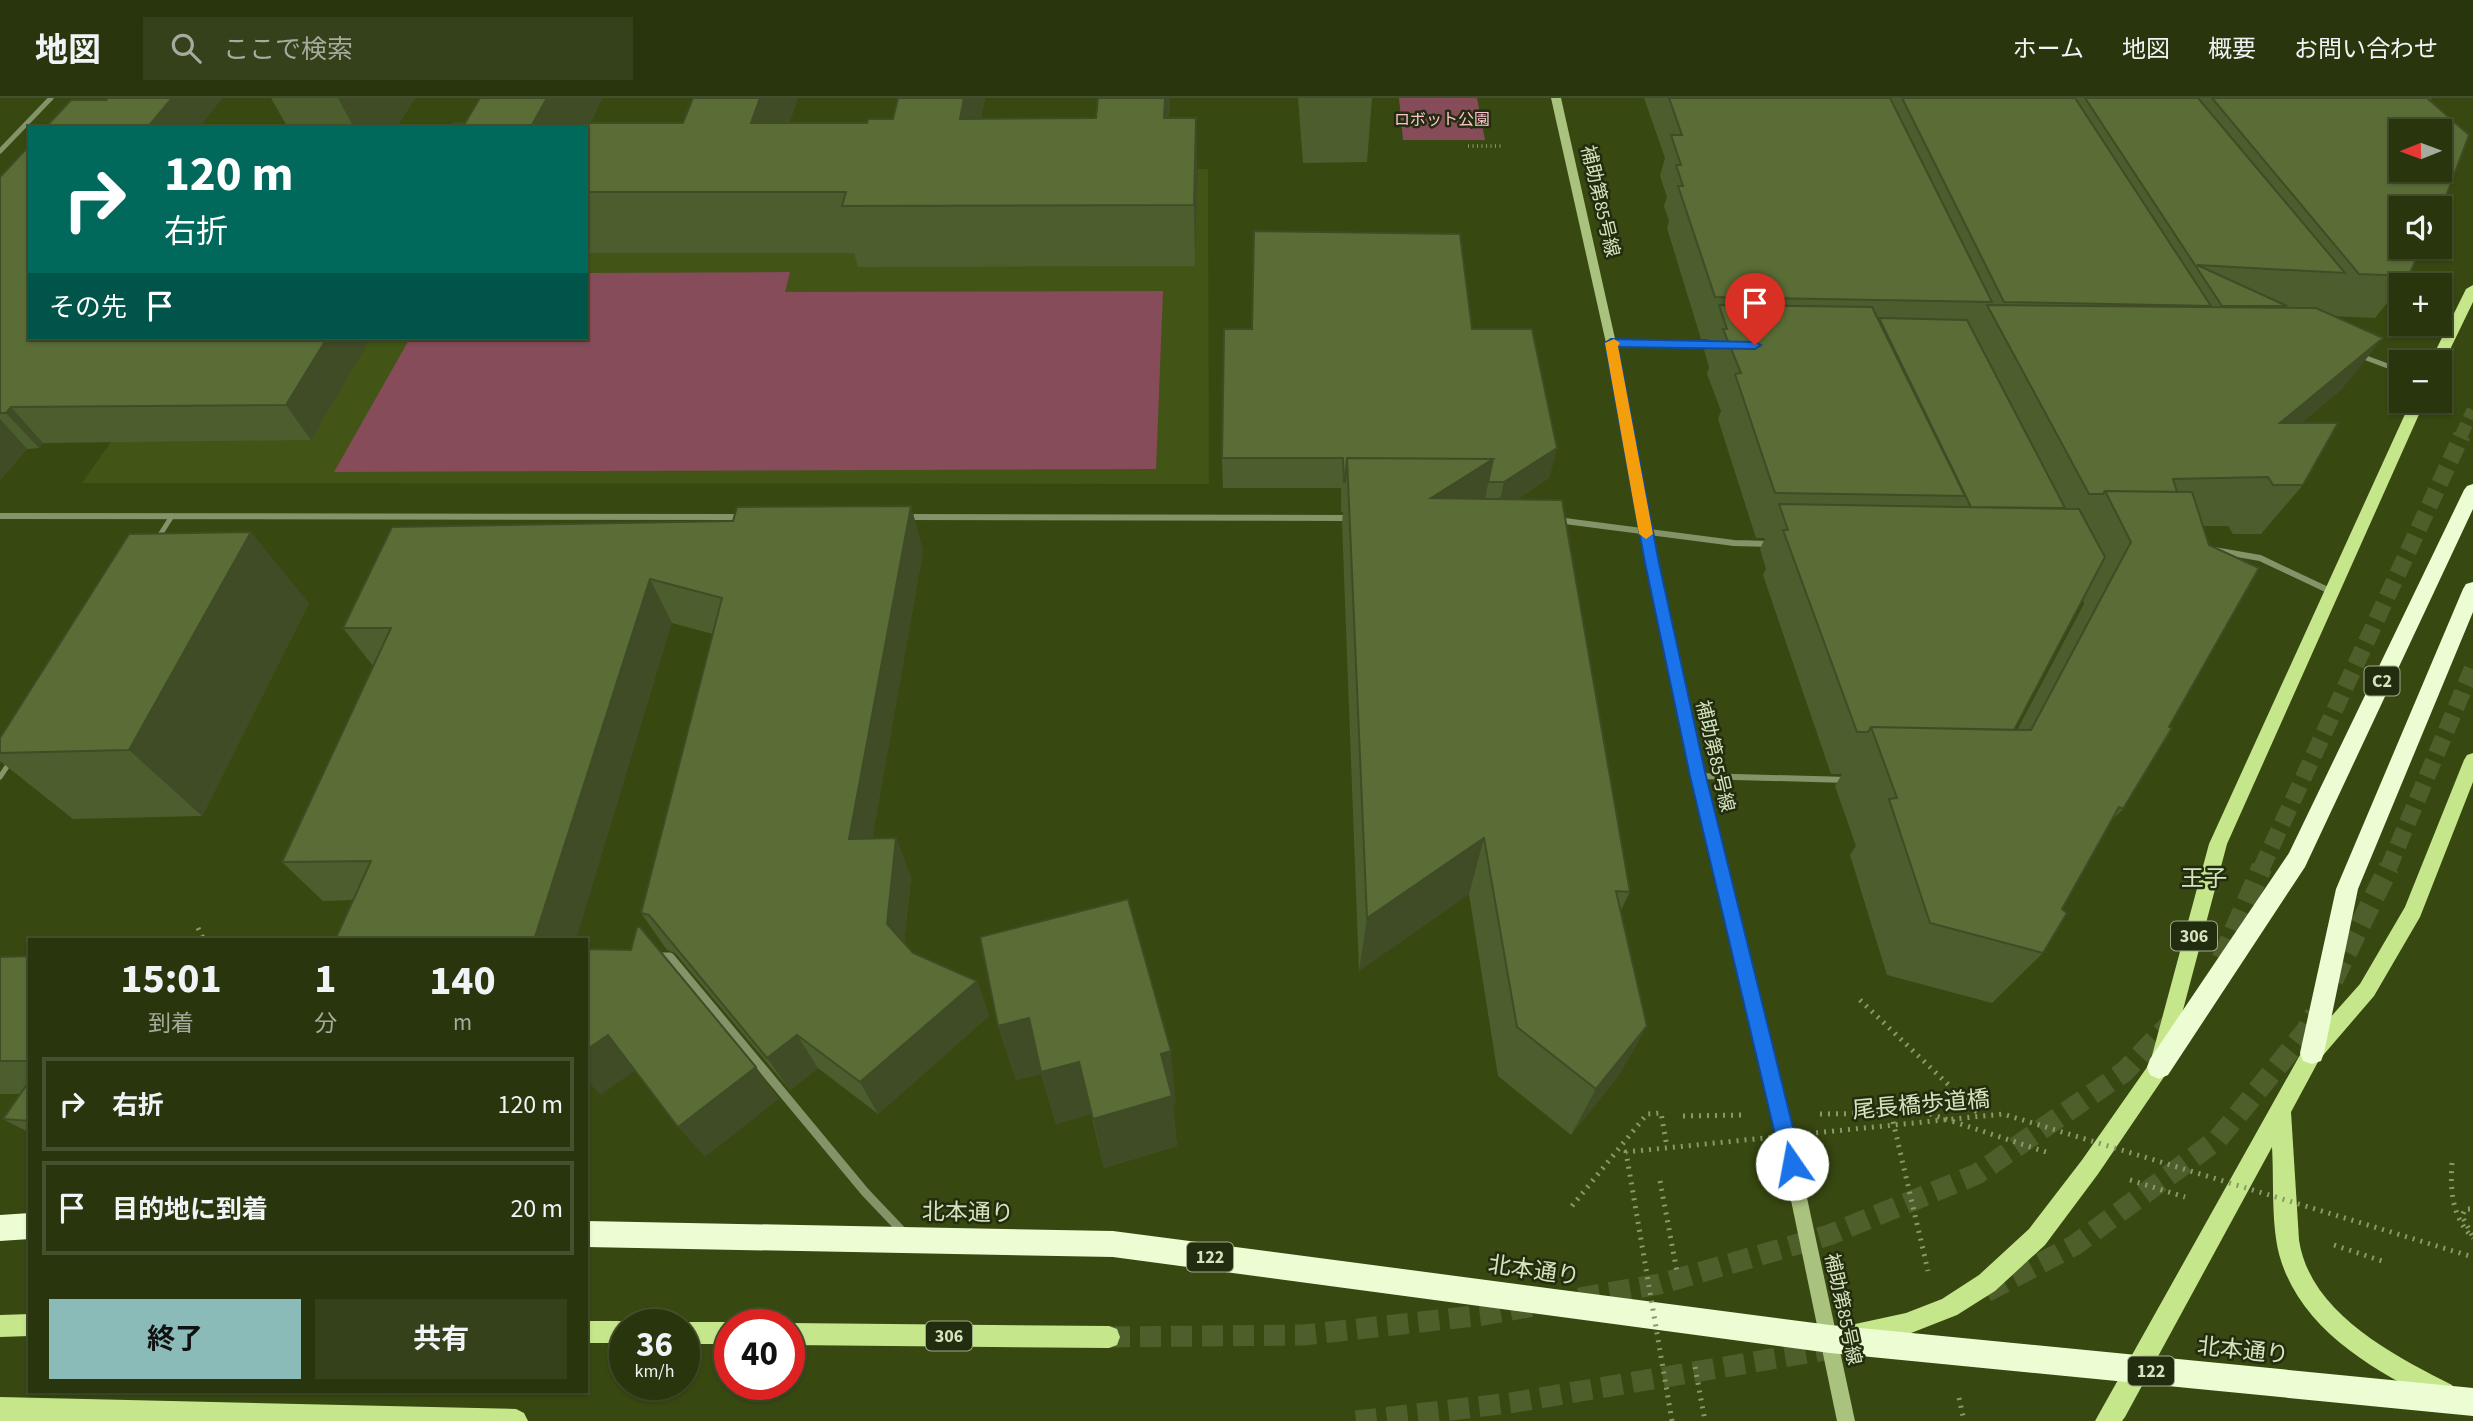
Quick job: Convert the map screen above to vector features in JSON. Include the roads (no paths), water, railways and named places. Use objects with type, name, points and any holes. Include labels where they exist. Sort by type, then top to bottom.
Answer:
[{"type":"highway","name":"C2","points":[[2159,1067],[2297,860],[2470,496]]},
{"type":"highway","name":"C2","points":[[2312,1054],[2347,889],[2473,589]]},
{"type":"highway","points":[[0,1228],[28,1226]]},
{"type":"highway","name":"北本通り","points":[[588,1234],[1113,1244],[1830,1339],[2468,1402]]},
{"type":"main road","points":[[2443,350],[2473,289]]},
{"type":"main road","name":"306","points":[[1830,1339],[1906,1324],[1949,1307],[1987,1283],[2038,1237],[2159,1067],[2218,844],[2412,413]]},
{"type":"main road","points":[[2107,1421],[2117,1409],[2280,1107],[2312,1054],[2367,990],[2413,911],[2473,760]]},
{"type":"main road","points":[[2280,1107],[2287,1231],[2292,1260],[2309,1294],[2350,1337],[2396,1370],[2468,1402]]},
{"type":"main road","points":[[0,1326],[28,1325]]},
{"type":"main road","points":[[588,1332],[609,1332]]},
{"type":"main road","name":"306","points":[[805,1334],[1109,1338]]},
{"type":"main road","points":[[0,1409],[516,1421]]},
{"type":"street","points":[[0,151],[51,98]]},
{"type":"street","name":"補助第85号線","points":[[1556,98],[1611,343],[1646,531],[1698,776],[1781,1114],[1846,1421]]},
{"type":"street","points":[[1611,343],[1721,345]]},
{"type":"street","points":[[2350,352],[2389,367]]},
{"type":"street","points":[[0,516],[757,517]]},
{"type":"street","points":[[897,517],[1352,518]]},
{"type":"street","points":[[1542,519],[1734,543],[1782,544]]},
{"type":"street","points":[[2208,550],[2234,551],[2266,559],[2330,591]]},
{"type":"street","points":[[1698,776],[1863,781]]},
{"type":"street","points":[[646,957],[670,957],[865,1192],[910,1241]]},
{"type":"lane","points":[[152,546],[172,516]]},
{"type":"lane","points":[[0,777],[15,754]]},
{"type":"tunnel","points":[[2461,436],[2473,410]]},
{"type":"tunnel","points":[[2261,869],[2462,435]]},
{"type":"tunnel","points":[[2388,869],[2473,667]]},
{"type":"tunnel","points":[[2222,959],[2262,867]]},
{"type":"tunnel","points":[[2333,980],[2389,867]]},
{"type":"tunnel","points":[[1986,1292],[2075,1245],[2218,1139],[2306,1031],[2315,1014]]},
{"type":"tunnel","points":[[1579,1298],[1660,1284],[1829,1235],[1977,1174],[2124,1072],[2173,1021]]},
{"type":"tunnel","points":[[1109,1337],[1304,1335],[1483,1315],[1534,1306]]},
{"type":"tunnel","points":[[1356,1421],[1510,1403],[1843,1347]]},
{"type":"district","name":"王子","points":[[2204,878]]},
{"type":"park label","name":"ロボット公園","points":[[1442,119]]}]
